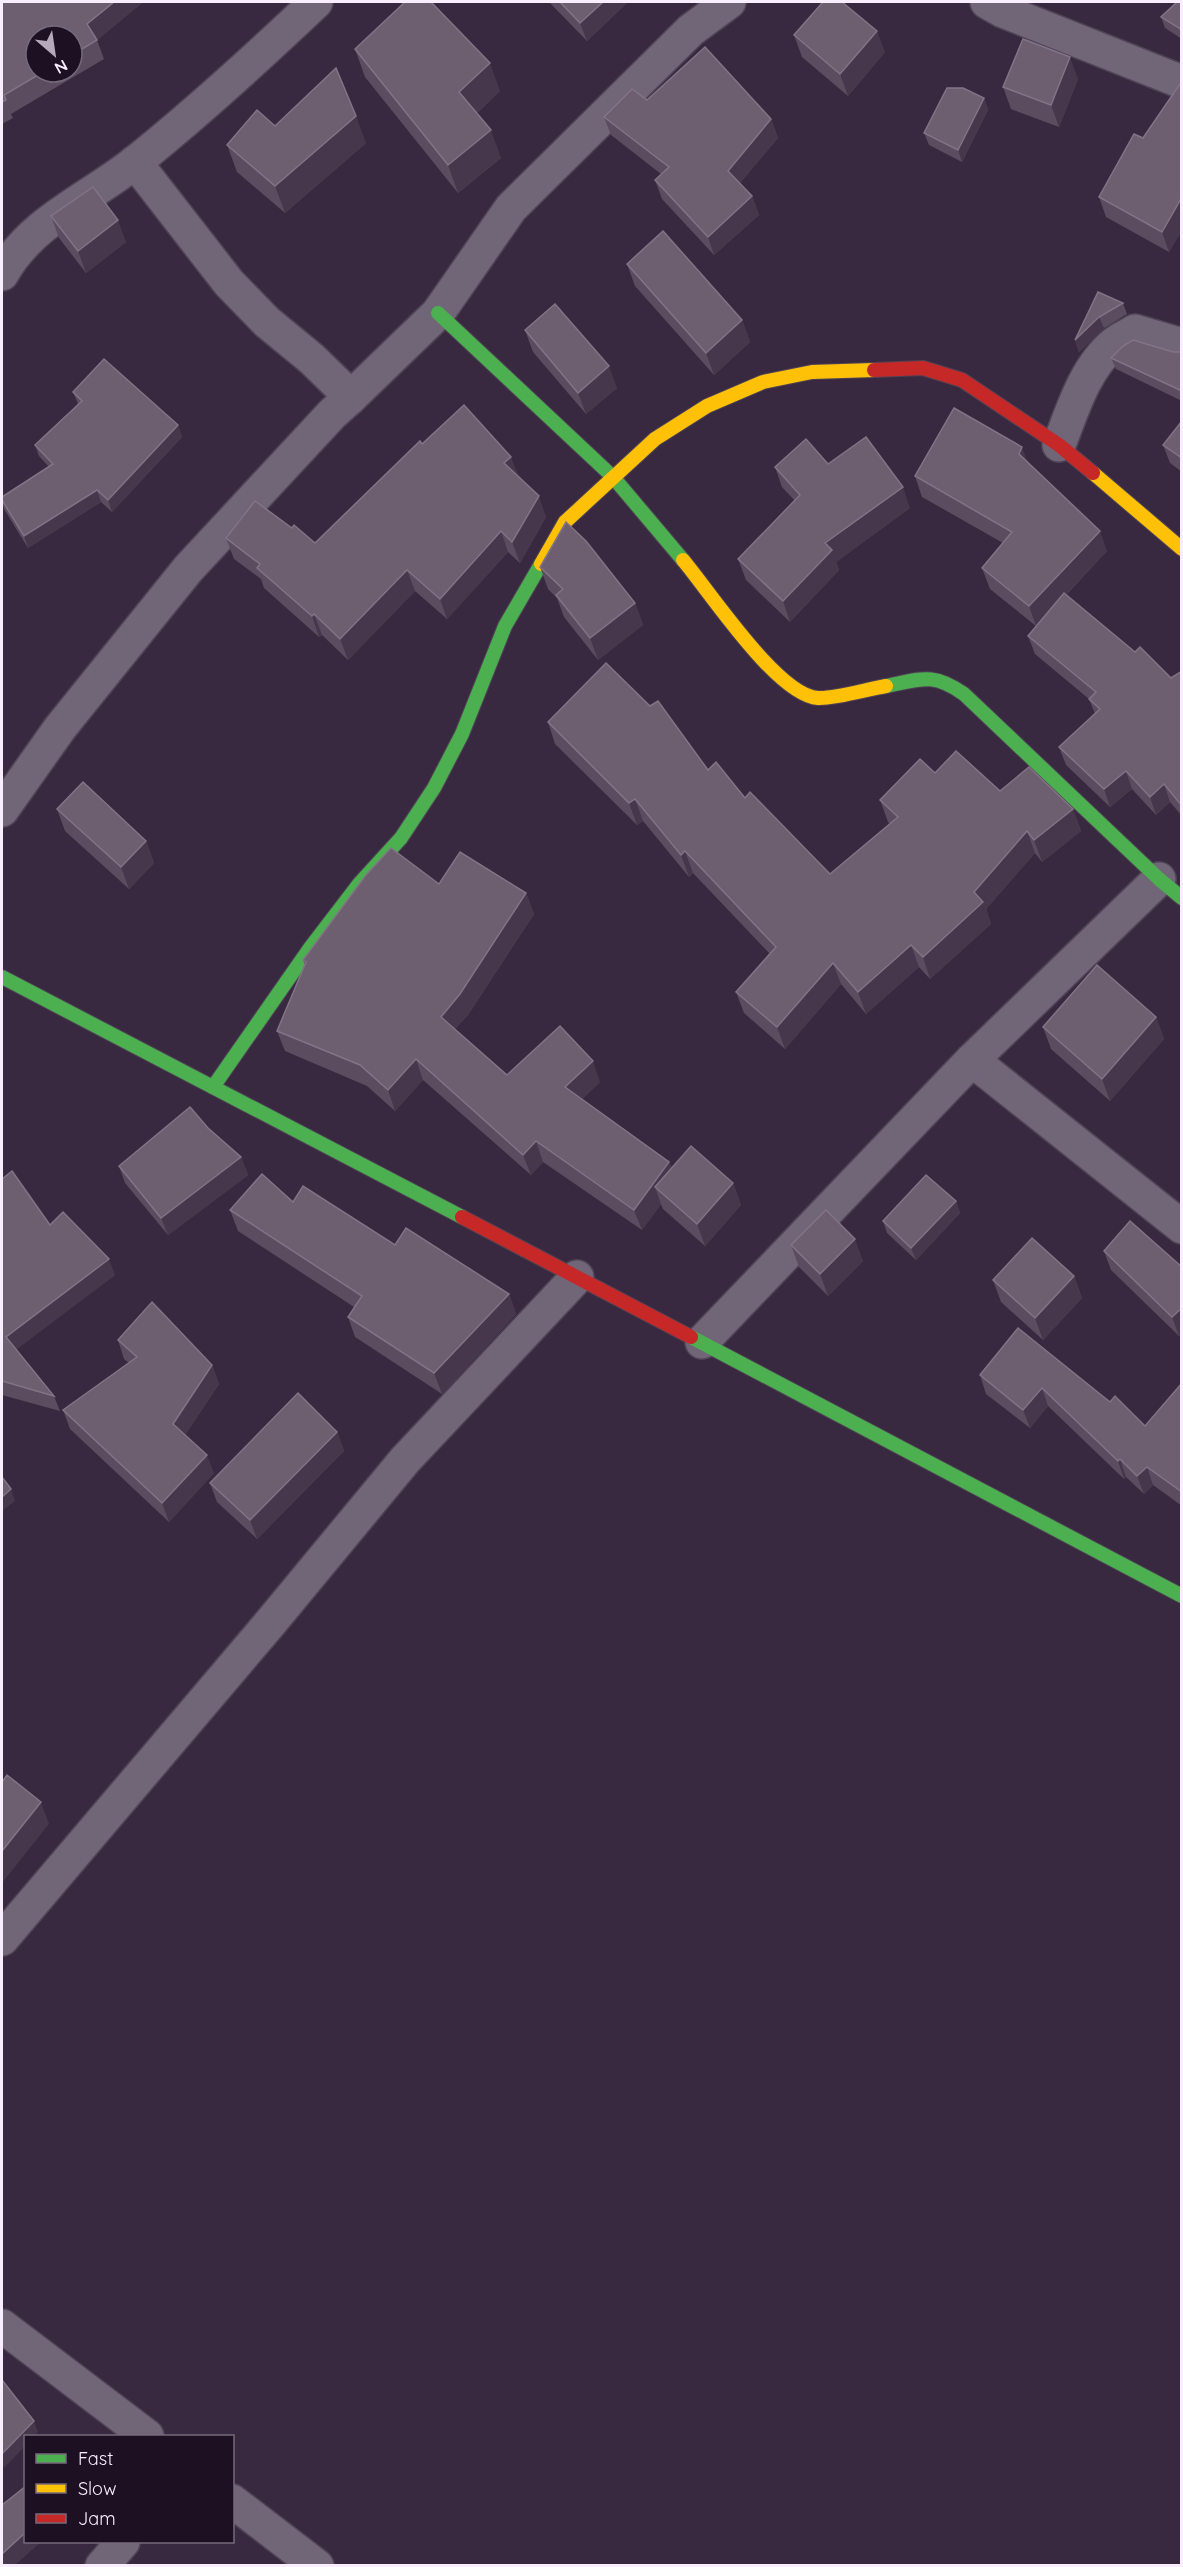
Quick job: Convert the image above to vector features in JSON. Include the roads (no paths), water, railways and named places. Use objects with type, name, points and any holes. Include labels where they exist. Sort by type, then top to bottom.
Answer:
[{"type":"street","points":[[2,274],[27,238],[135,162],[182,123],[316,2]]},
{"type":"street","points":[[2,810],[60,728],[188,569],[332,414],[438,313],[511,208],[691,30],[729,2]]},
{"type":"street","points":[[987,2],[1013,15],[1182,82]]},
{"type":"street","points":[[135,162],[229,283],[267,322],[312,359],[351,397]]},
{"type":"street","points":[[438,313],[613,477],[709,591],[759,656],[783,681],[801,694],[819,698],[929,678],[947,682],[964,693],[1170,889],[972,1060],[702,1342]]},
{"type":"street","points":[[1059,445],[1077,398],[1096,363],[1115,342],[1135,331],[1182,345]]},
{"type":"street","points":[[213,1087],[310,948],[359,884],[401,838],[434,788],[462,734],[505,626],[565,522],[655,439],[707,406],[763,382],[812,372],[923,368],[962,380],[1059,445],[1182,549]]},
{"type":"street","points":[[2,977],[702,1342],[1182,1596]]},
{"type":"street","points":[[972,1060],[1182,1227]]},
{"type":"street","points":[[2,1939],[405,1460],[577,1277]]},
{"type":"street","points":[[6,2339],[146,2435]]},
{"type":"street","points":[[234,2503],[317,2565]]},
{"type":"street","points":[[102,2565],[121,2543]]}]
